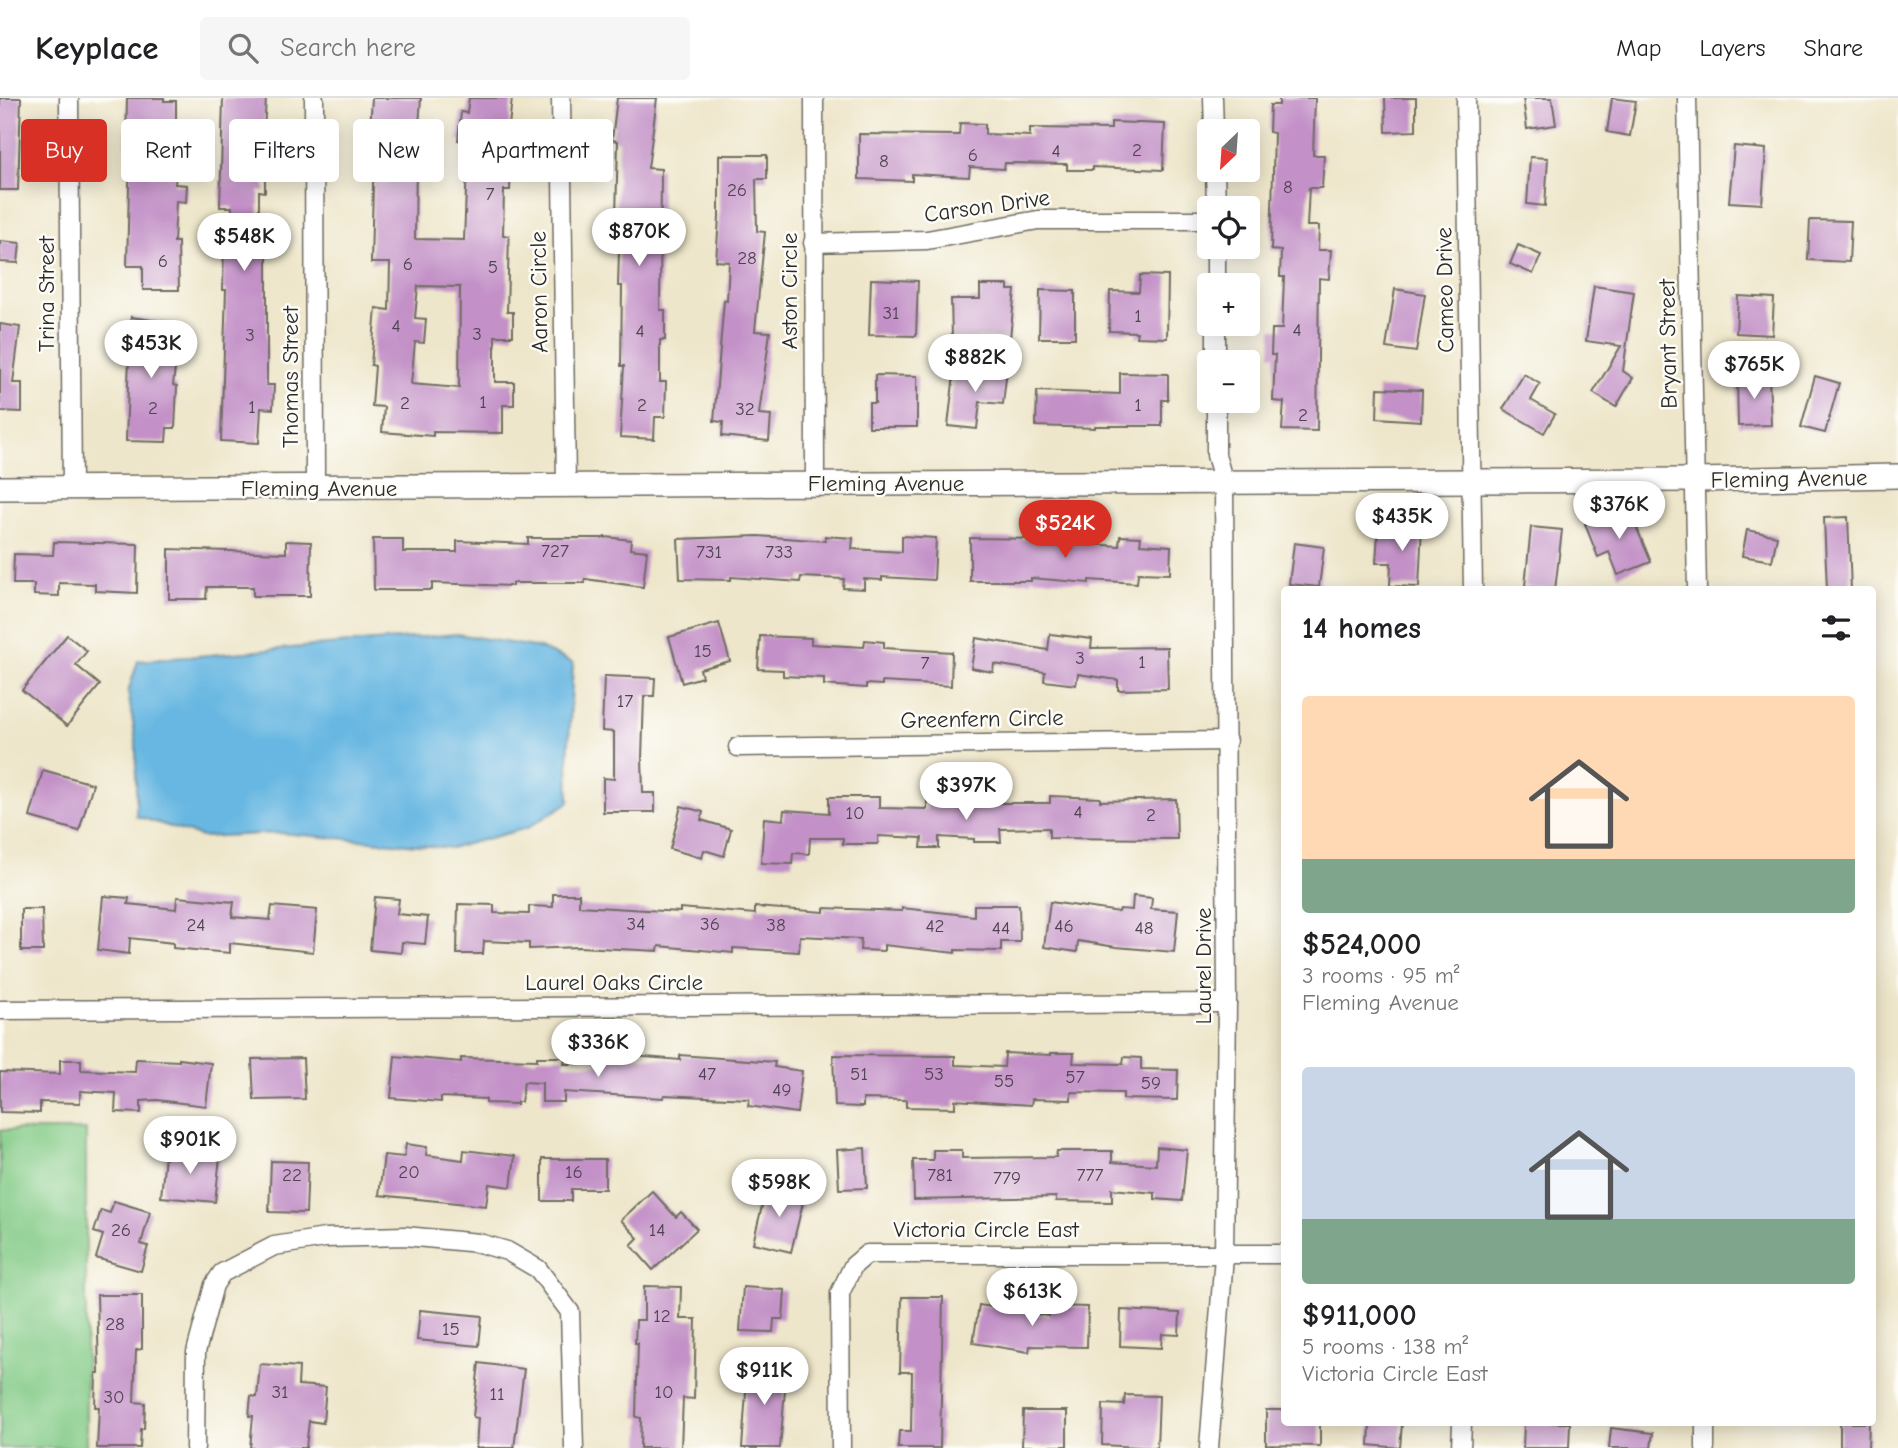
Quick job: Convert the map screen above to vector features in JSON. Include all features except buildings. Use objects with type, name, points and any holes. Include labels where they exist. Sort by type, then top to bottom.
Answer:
[{"type":"street","name":"Trina Street","points":[[69,98],[72,489]]},
{"type":"street","name":"Thomas Street","points":[[314,98],[315,488]]},
{"type":"street","name":"Aaron Circle","points":[[561,98],[566,485]]},
{"type":"street","name":"Aston Circle","points":[[814,98],[815,484]]},
{"type":"street","points":[[1213,98],[1214,119]]},
{"type":"street","name":"Cameo Drive","points":[[1466,98],[1473,586]]},
{"type":"street","name":"Bryant Street","points":[[1687,98],[1697,586]]},
{"type":"street","name":"Carson Drive","points":[[813,243],[927,240],[1038,220],[1197,220]]},
{"type":"street","points":[[1216,413],[1216,455],[1224,483]]},
{"type":"street","name":"Fleming Avenue","points":[[0,488],[1696,481],[1898,476]]},
{"type":"street","name":"Laurel Drive","points":[[1209,1448],[1224,1256],[1227,741],[1224,483]]},
{"type":"street","name":"Greenfern Circle","points":[[738,747],[1227,741]]},
{"type":"street","name":"Laurel Oaks Circle","points":[[0,1010],[1227,1003]]},
{"type":"street","points":[[195,1448],[195,1352],[214,1285],[222,1273],[274,1246],[325,1238],[405,1236],[479,1243],[507,1251],[538,1269],[570,1312],[575,1448]]},
{"type":"street","name":"Victoria Circle East","points":[[841,1448],[840,1293],[853,1266],[867,1254],[891,1252],[1224,1256]]},
{"type":"street","points":[[1224,1256],[1281,1254]]},
{"type":"street","points":[[1461,1448],[1462,1426]]},
{"type":"street","points":[[1705,1426],[1705,1448]]},
{"type":"green space","points":[[0,1130],[86,1130],[86,1448],[0,1448]]},
{"type":"water","points":[[457,634],[540,648],[573,663],[568,762],[569,802],[527,828],[452,848],[279,833],[202,837],[136,816],[136,741],[128,692],[138,661]]}]
